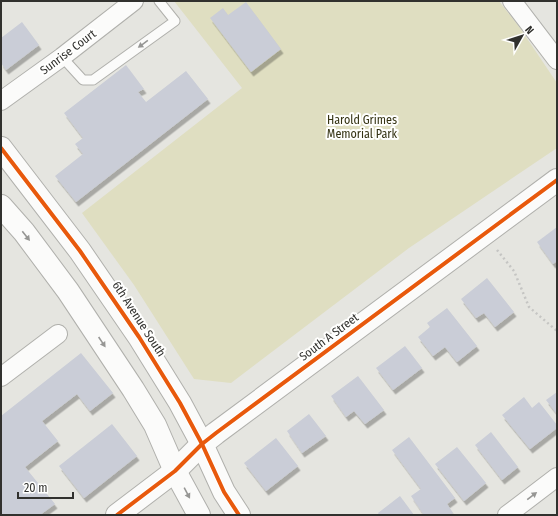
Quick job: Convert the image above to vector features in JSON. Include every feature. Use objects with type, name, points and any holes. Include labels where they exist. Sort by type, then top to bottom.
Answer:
[{"type":"street","name":"Sunrise Court","points":[[1,101],[62,57],[134,1]]},
{"type":"street","points":[[512,1],[557,60]]},
{"type":"street","name":"6th Avenue South","points":[[1,148],[75,245],[119,306],[161,372],[202,444],[224,492],[239,515]]},
{"type":"street","name":"South A Street","points":[[117,515],[175,471],[202,444],[557,180]]},
{"type":"street","points":[[1,206],[46,261],[112,356],[155,425],[175,471],[199,515]]},
{"type":"street","points":[[1,377],[58,334]]},
{"type":"street","points":[[507,515],[557,477]]},
{"type":"lane","points":[[62,57],[83,80],[93,80],[175,21],[159,1]]},
{"type":"path","points":[[485,234],[514,271],[528,307],[557,331]]},
{"type":"green space","name":"Harold Grimes Memorial Park","points":[[174,1],[499,1],[520,28],[557,83],[557,148],[409,248],[231,383],[194,379],[134,285],[82,213],[242,88]]},
{"type":"building","points":[[246,2],[281,49],[251,72],[210,18],[223,8],[228,15]]},
{"type":"building","points":[[22,22],[39,45],[6,70],[1,63],[1,38]]},
{"type":"building","points":[[126,65],[144,89],[138,92],[146,102],[186,71],[208,99],[76,202],[55,176],[83,154],[75,144],[83,138],[64,113]]},
{"type":"building","points":[[557,227],[557,261],[553,264],[537,242]]},
{"type":"building","points":[[487,278],[514,312],[495,327],[484,313],[476,318],[461,299]]},
{"type":"building","points":[[447,308],[477,346],[457,362],[445,347],[433,356],[418,337],[430,327],[427,323]]},
{"type":"building","points":[[405,346],[422,368],[393,390],[376,368]]},
{"type":"building","points":[[81,353],[113,393],[90,411],[77,394],[42,421],[58,441],[25,467],[55,504],[40,515],[1,515],[1,416]]},
{"type":"building","points":[[358,376],[384,410],[365,424],[354,411],[346,417],[331,396]]},
{"type":"building","points":[[557,392],[557,414],[546,400]]},
{"type":"building","points":[[524,397],[532,408],[539,402],[557,425],[557,428],[530,449],[502,415]]},
{"type":"building","points":[[309,414],[326,436],[302,453],[287,431]]},
{"type":"building","points":[[112,424],[137,456],[84,498],[59,466]]},
{"type":"building","points":[[491,432],[518,467],[502,480],[475,445]]},
{"type":"building","points":[[409,437],[455,498],[447,504],[453,513],[450,515],[424,515],[411,496],[421,489],[392,450]]},
{"type":"building","points":[[276,438],[298,466],[266,491],[244,463]]},
{"type":"building","points":[[457,447],[486,483],[464,501],[435,464]]},
{"type":"building","points":[[400,496],[414,515],[379,515],[378,513]]},
{"type":"cycle path","points":[[1,148],[80,251],[139,337],[180,403],[202,444],[224,492],[239,515]]},
{"type":"cycle path","points":[[117,515],[175,471],[202,444],[216,433],[557,180]]}]
